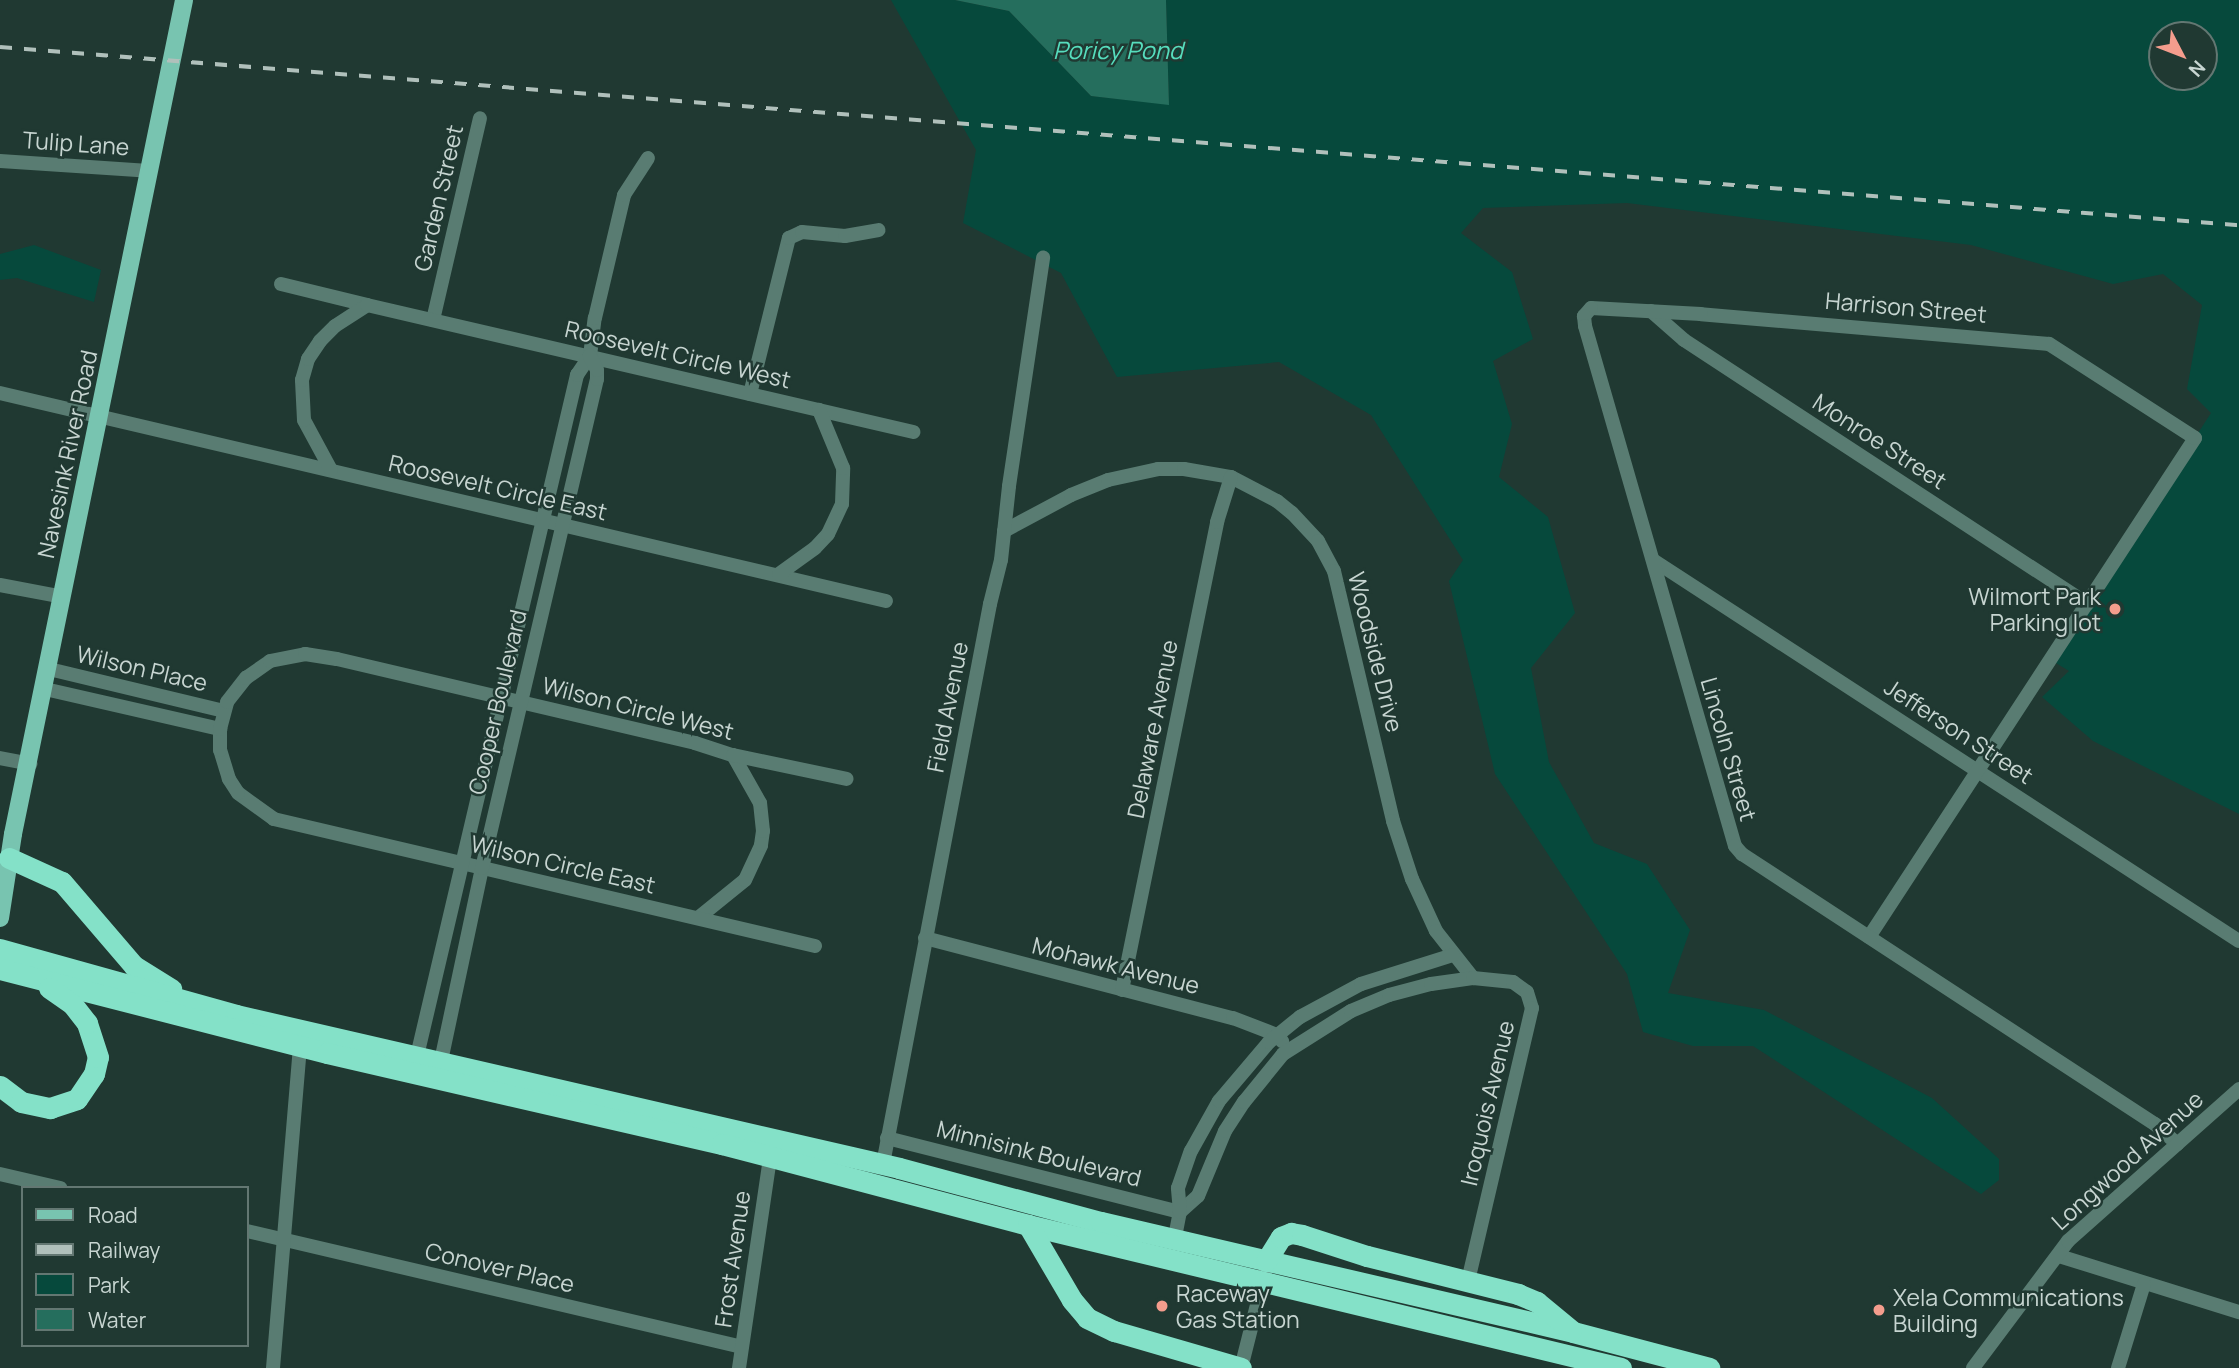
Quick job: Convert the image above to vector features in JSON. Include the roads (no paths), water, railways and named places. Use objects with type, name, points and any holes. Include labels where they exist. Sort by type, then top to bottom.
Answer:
[{"type":"highway","points":[[9,858],[62,881],[134,966],[143,974],[200,1004]]},
{"type":"highway","points":[[0,949],[200,1004],[883,1164],[1101,1222],[1175,1237],[1266,1261],[1573,1332],[1709,1368]]},
{"type":"highway","points":[[0,970],[300,1046],[770,1158],[1028,1225],[1621,1368]]},
{"type":"highway","points":[[0,1086],[21,1102],[50,1108],[77,1099],[94,1074],[98,1058],[87,1023],[72,1004],[35,979]]},
{"type":"highway","points":[[1028,1225],[1072,1300],[1087,1318],[1114,1331],[1241,1368]]},
{"type":"highway","points":[[1266,1261],[1273,1246],[1291,1233],[1537,1302],[1573,1332]]},
{"type":"main road","name":"Navesink River Road","points":[[0,918],[9,858],[46,689],[184,0]]},
{"type":"street","name":"Garden Street","points":[[433,320],[480,118]]},
{"type":"street","name":"Cooper Boulevard","points":[[417,1056],[577,375],[590,356],[595,318],[624,195],[648,158]]},
{"type":"street","name":"Tulip Lane","points":[[0,160],[149,171]]},
{"type":"street","points":[[750,394],[789,238],[802,232],[845,236],[878,230]]},
{"type":"street","name":"Field Avenue","points":[[883,1164],[1004,531],[1043,258]]},
{"type":"street","points":[[281,284],[368,305]]},
{"type":"street","name":"Roosevelt Circle West","points":[[368,305],[913,432]]},
{"type":"street","points":[[331,470],[304,420],[302,380],[308,359],[320,341],[335,326],[368,305]]},
{"type":"street","name":"Harrison Street","points":[[1586,311],[1595,307],[1946,333],[2049,344],[2195,438],[2087,604]]},
{"type":"street","name":"Lincoln Street","points":[[1586,311],[1585,326],[1735,846],[2155,1124],[2177,1144]]},
{"type":"street","name":"Monroe Street","points":[[1651,312],[1684,340],[2087,604]]},
{"type":"street","name":"Cooper Boulevard","points":[[441,1061],[482,868],[598,374],[590,356]]},
{"type":"street","name":"Roosevelt Circle East","points":[[0,393],[886,601]]},
{"type":"street","points":[[779,574],[815,548],[828,534],[842,504],[843,468],[818,410]]},
{"type":"street","name":"Woodside Drive","points":[[1004,531],[1071,495],[1136,472],[1184,469],[1231,477],[1277,501],[1292,513],[1318,541],[1334,571],[1400,844],[1430,921],[1453,955],[1473,978]]},
{"type":"street","name":"Delaware Avenue","points":[[1122,990],[1217,522],[1231,477]]},
{"type":"street","name":"Jefferson Street","points":[[1653,560],[2239,941]]},
{"type":"street","points":[[0,584],[63,597]]},
{"type":"street","points":[[1869,937],[2087,604]]},
{"type":"street","name":"Wilson Circle West","points":[[224,711],[246,678],[270,661],[305,654],[502,697],[695,743],[733,755],[847,779]]},
{"type":"street","name":"Wilson Place","points":[[49,669],[224,711]]},
{"type":"street","name":"Wilson Place","points":[[46,689],[220,729]]},
{"type":"street","name":"Wilson Circle East","points":[[224,711],[220,729],[220,750],[229,779],[238,793],[261,812],[301,826],[814,946]]},
{"type":"street","points":[[698,918],[745,880],[761,845],[763,831],[760,803],[733,755]]},
{"type":"street","points":[[0,758],[30,764]]},
{"type":"street","name":"Mohawk Avenue","points":[[925,938],[1233,1018],[1277,1035],[1290,1049]]},
{"type":"street","points":[[1175,1237],[1180,1212],[1178,1188],[1204,1126],[1238,1075],[1277,1035],[1329,999],[1360,984],[1453,955]]},
{"type":"street","name":"Iroquois Avenue","points":[[1180,1212],[1198,1196],[1225,1130],[1244,1102],[1290,1049],[1350,1011],[1389,995],[1431,984],[1473,978],[1513,982],[1527,992],[1532,1008],[1468,1281]]},
{"type":"street","points":[[273,1368],[300,1046]]},
{"type":"street","name":"Longwood Avenue","points":[[1973,1368],[2085,1224],[2239,1089]]},
{"type":"street","name":"Minnisink Boulevard","points":[[887,1138],[1180,1212]]},
{"type":"street","name":"Frost Avenue","points":[[739,1368],[770,1158]]},
{"type":"street","points":[[0,1174],[51,1186]]},
{"type":"street","name":"Conover Place","points":[[248,1231],[742,1348]]},
{"type":"street","points":[[2059,1256],[2239,1312]]},
{"type":"street","points":[[1241,1368],[1265,1283],[1266,1261]]},
{"type":"street","points":[[2118,1368],[2144,1284]]},
{"type":"water","name":"Poricy Pond","points":[[955,0],[1166,0],[1169,105],[1091,96],[1009,11]]},
{"type":"railway","points":[[0,47],[2239,225]]},
{"type":"place","name":"Wilmort Park Parking lot","points":[[2115,609]]},
{"type":"place","name":"Raceway Gas Station","points":[[1162,1306]]},
{"type":"place","name":"Xela Communications Building","points":[[1879,1310]]}]
